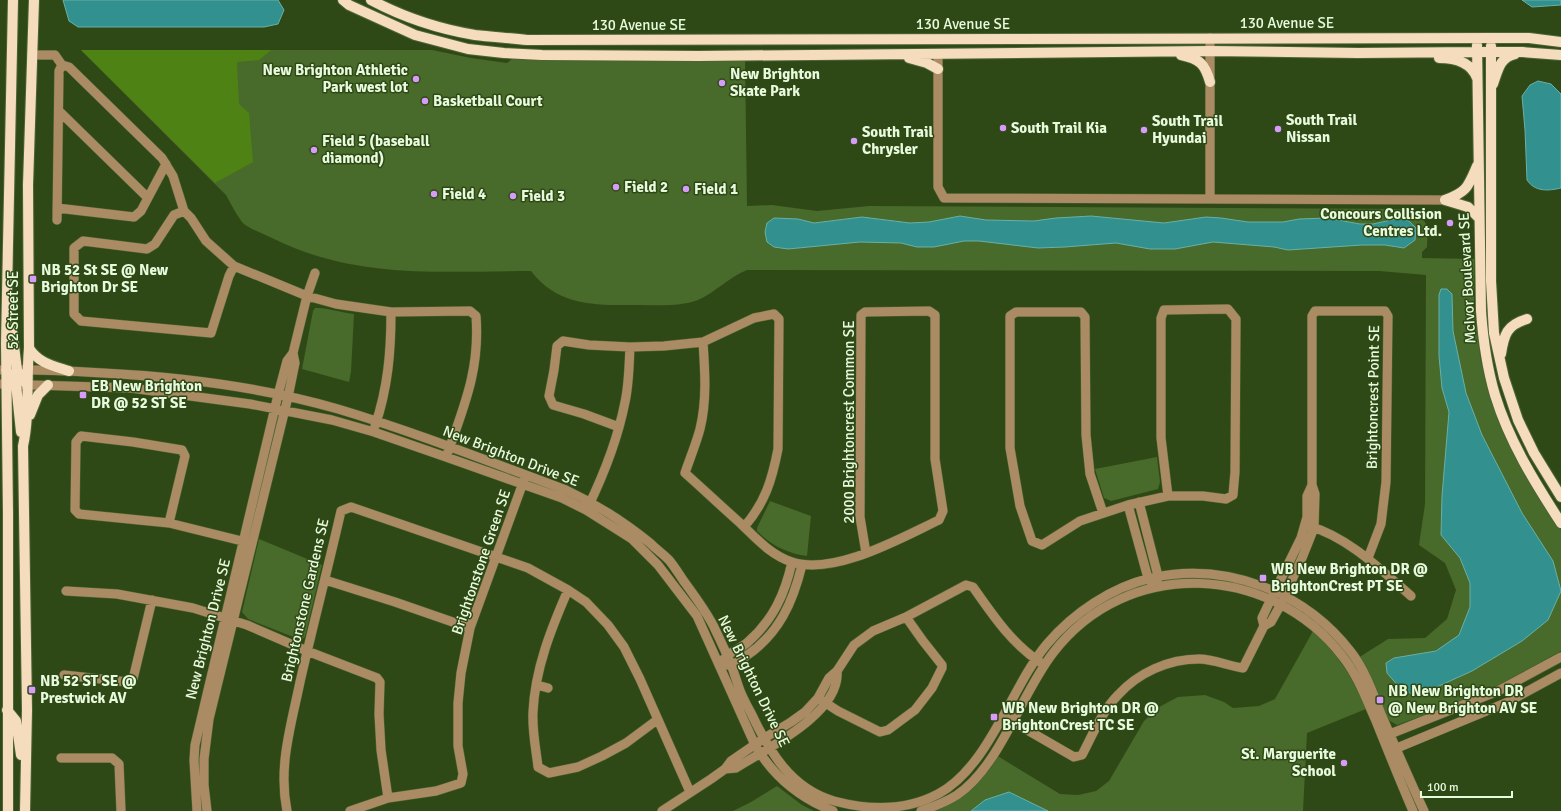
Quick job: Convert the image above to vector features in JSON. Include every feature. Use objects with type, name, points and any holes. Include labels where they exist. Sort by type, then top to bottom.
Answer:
[{"type":"main road","name":"52 Street SE","points":[[3,370],[6,343],[7,306],[13,0]]},
{"type":"main road","name":"52 Street SE","points":[[22,370],[29,348],[28,185],[34,0]]},
{"type":"main road","name":"130 Avenue SE","points":[[343,0],[349,5],[415,35],[468,49],[542,55],[938,54],[1210,51],[1358,53],[1522,52],[1561,55]]},
{"type":"main road","name":"130 Avenue SE","points":[[371,0],[404,15],[426,22],[469,33],[527,40],[1529,38],[1561,42]]},
{"type":"main road","points":[[469,33],[484,41],[490,46],[492,52]]},
{"type":"main road","name":"McIvor Boulevard SE","points":[[1477,38],[1482,325],[1488,366],[1495,395],[1506,424],[1530,472],[1561,523]]},
{"type":"main road","name":"McIvor Boulevard SE","points":[[1491,38],[1492,305],[1494,333],[1500,364],[1518,420],[1534,453],[1561,497]]},
{"type":"main road","points":[[906,39],[929,47],[938,54],[942,48],[952,45],[1022,43],[1054,39]]},
{"type":"main road","points":[[492,52],[498,45],[506,44],[566,46],[600,40]]},
{"type":"main road","points":[[1161,52],[1189,57],[1196,60],[1206,69],[1210,82]]},
{"type":"main road","points":[[1491,91],[1501,62],[1508,55],[1522,52]]},
{"type":"main road","name":"130 Avenue SE","points":[[1358,53],[1449,58],[1469,66],[1474,72],[1478,81]]},
{"type":"main road","points":[[894,54],[927,63],[938,69]]},
{"type":"main road","points":[[1445,200],[1460,195],[1469,185],[1478,162]]},
{"type":"main road","points":[[1445,200],[1468,207],[1479,218]]},
{"type":"main road","points":[[7,306],[22,370],[27,384],[27,427]]},
{"type":"main road","points":[[1500,364],[1503,341],[1506,332],[1518,322],[1527,319]]},
{"type":"main road","points":[[0,360],[6,343]]},
{"type":"main road","points":[[29,348],[33,355],[45,363],[69,371]]},
{"type":"main road","points":[[3,370],[23,446]]},
{"type":"main road","points":[[7,384],[7,674],[4,710],[8,811]]},
{"type":"main road","points":[[25,811],[27,710],[23,446],[34,403],[38,395],[48,385]]},
{"type":"main road","points":[[0,398],[6,409]]},
{"type":"main road","points":[[0,693],[7,674]]},
{"type":"main road","points":[[4,710],[27,710]]},
{"type":"main road","points":[[4,710],[16,721],[25,785]]},
{"type":"street","points":[[1210,38],[1210,199]]},
{"type":"street","points":[[938,54],[938,186],[944,198],[1445,200]]},
{"type":"street","points":[[32,55],[55,55],[62,65],[69,67],[162,158],[173,176],[184,211],[191,218],[206,241],[234,266],[307,296],[336,304],[391,312],[470,311],[476,316],[478,332],[475,368],[467,400],[446,457]]},
{"type":"street","points":[[56,220],[59,71],[62,65]]},
{"type":"street","points":[[59,111],[147,197]]},
{"type":"street","points":[[57,208],[134,217],[141,211],[147,197],[166,164]]},
{"type":"street","points":[[184,211],[174,215],[155,244],[147,249],[83,241],[74,248],[74,314],[82,321],[211,333],[229,276],[234,266]]},
{"type":"street","points":[[278,395],[287,361],[293,353],[307,296],[315,273]]},
{"type":"street","points":[[1103,513],[1090,474],[1088,451],[1085,317],[1081,312],[1016,312],[1010,316],[1010,448],[1020,506],[1032,541],[1042,545],[1080,521],[1139,502],[1168,496],[1203,496],[1226,499],[1233,495],[1235,472],[1236,319],[1228,309],[1164,310],[1161,318],[1161,438],[1168,496]]},
{"type":"street","name":"2000 Brightoncrest Common SE","points":[[703,342],[705,383],[703,409],[700,428],[684,473],[744,527],[757,542],[792,562],[802,565],[829,564],[866,553],[939,520],[943,511],[935,459],[935,315],[929,311],[865,312],[861,315],[860,517],[866,553]]},
{"type":"street","name":"Brightoncrest Point SE","points":[[1310,526],[1301,538],[1262,618],[1264,626],[1271,622],[1302,558],[1310,526],[1307,496],[1312,485],[1312,316],[1316,311],[1385,311],[1388,316],[1386,482],[1381,524],[1368,558]]},
{"type":"street","points":[[374,432],[383,404],[388,380],[391,347],[391,312]]},
{"type":"street","points":[[619,427],[584,414],[553,405],[549,396],[554,370],[556,346],[562,341],[589,345],[630,347],[664,346],[703,342],[754,318],[774,314],[779,319],[778,449],[766,494],[756,514],[744,527]]},
{"type":"street","points":[[588,506],[614,445],[626,401],[630,347]]},
{"type":"street","points":[[288,397],[295,363],[293,353]]},
{"type":"street","name":"New Brighton Drive SE","points":[[3,370],[69,371],[178,379],[252,389],[336,409],[377,421],[566,490],[632,539],[658,565],[697,616],[755,745],[764,760],[788,786],[803,797],[833,811]]},
{"type":"street","name":"New Brighton Drive SE","points":[[7,384],[131,388],[207,397],[332,420],[374,432],[562,498],[588,506],[603,508],[634,529],[668,559],[712,622],[732,666],[738,688],[763,739],[778,763],[794,779],[830,800],[868,808],[905,805],[938,794],[955,782],[970,766],[988,741],[1036,659],[1047,644],[1061,629],[1088,607],[1110,594],[1148,578],[1197,573],[1220,575],[1264,586],[1273,595]]},
{"type":"street","name":"New Brighton Drive SE","points":[[207,811],[204,779],[206,742],[244,541],[278,395]]},
{"type":"street","name":"New Brighton Drive SE","points":[[197,811],[194,773],[195,745],[230,619],[254,544],[288,397]]},
{"type":"street","points":[[169,523],[185,456],[182,450],[81,436],[76,442],[75,510],[79,514],[169,523],[254,544]]},
{"type":"street","name":"Brightonstone Green SE","points":[[350,811],[388,798],[436,791],[461,783],[463,774],[458,746],[458,704],[461,673],[470,628],[526,475]]},
{"type":"street","points":[[1139,502],[1158,576],[1156,587]]},
{"type":"street","points":[[1128,505],[1148,578],[1156,587]]},
{"type":"street","name":"Brightonstone Gardens SE","points":[[287,811],[283,782],[284,762],[307,651],[341,510],[351,507],[496,557]]},
{"type":"street","points":[[1310,526],[1326,532],[1368,558],[1411,596]]},
{"type":"street","points":[[496,557],[528,568],[568,590],[592,608],[608,625],[620,641],[640,679],[690,792]]},
{"type":"street","points":[[720,665],[727,655],[744,645],[757,634],[764,625],[779,603],[786,585],[792,562]]},
{"type":"street","points":[[720,665],[732,666],[760,645],[774,629],[788,609],[796,590],[802,565]]},
{"type":"street","points":[[325,580],[470,628]]},
{"type":"street","name":"New Brighton Drive SE","points":[[921,811],[957,796],[976,779],[995,752],[1044,665],[1067,637],[1094,615],[1125,598],[1156,587],[1182,584],[1218,584],[1273,595],[1318,617],[1352,652],[1366,678],[1424,811]]},
{"type":"street","points":[[662,811],[725,769],[731,761],[805,712],[818,698],[828,678],[837,671],[854,646],[873,631],[906,617],[966,585],[972,587],[1009,635],[1026,652],[1044,665]]},
{"type":"street","points":[[568,590],[554,620],[543,653],[537,685],[533,712],[538,767],[549,773],[578,767],[626,743],[657,720]]},
{"type":"street","points":[[66,591],[117,594],[193,608],[230,619],[377,678],[380,682],[379,714],[381,750],[388,798]]},
{"type":"street","name":"New Brighton Drive SE","points":[[1283,599],[1329,640],[1344,657],[1360,684],[1414,811]]},
{"type":"street","points":[[64,675],[128,682],[133,679],[152,600]]},
{"type":"street","points":[[818,698],[838,712],[880,732],[888,730],[915,710],[932,688],[942,665],[906,617]]},
{"type":"street","points":[[1004,716],[1074,757],[1082,755],[1105,713],[1117,696],[1146,673],[1182,660],[1200,658],[1243,668],[1264,626]]},
{"type":"street","points":[[1561,657],[1498,691],[1390,734],[1385,745],[1397,748],[1508,702],[1561,673]]},
{"type":"street","points":[[725,769],[736,768],[798,730],[826,704],[838,680],[837,671]]},
{"type":"street","points":[[537,685],[548,688]]},
{"type":"street","points":[[61,758],[112,758],[119,764],[121,811]]},
{"type":"green space","points":[[81,50],[432,50],[471,58],[507,63],[512,59],[520,58],[683,61],[694,59],[745,58],[747,206],[772,205],[817,211],[869,206],[1409,209],[1424,220],[1426,224],[1427,247],[1422,252],[1422,258],[1474,259],[1474,305],[1477,333],[1481,362],[1493,404],[1509,443],[1561,530],[1561,651],[1474,697],[1397,725],[1390,721],[1385,715],[1358,658],[1388,639],[1425,638],[1447,619],[1456,590],[1445,563],[1419,545],[1425,504],[1426,275],[1379,271],[747,270],[740,273],[705,297],[684,304],[610,305],[581,302],[567,298],[554,292],[542,283],[531,271],[432,272],[368,267],[337,261],[305,252],[252,229],[244,224],[226,195]]},
{"type":"green space","points":[[81,50],[271,50],[259,60],[237,62],[239,104],[249,113],[253,162],[215,183]]},
{"type":"green space","points":[[315,308],[323,308],[354,314],[351,372],[349,382],[302,369],[313,311]]},
{"type":"green space","points":[[1157,457],[1160,482],[1158,489],[1111,501],[1104,498],[1095,469]]},
{"type":"green space","points":[[770,501],[811,516],[807,556],[793,553],[774,545],[757,531]]},
{"type":"green space","points":[[259,539],[322,565],[305,637],[301,640],[248,619],[242,612]]},
{"type":"green space","points":[[1313,631],[1338,658],[1350,676],[1366,709],[1307,733],[1303,811],[936,811],[963,794],[996,755],[1060,794],[1078,795],[1096,791],[1109,781],[1144,721],[1159,707],[1178,697],[1205,695],[1224,702],[1233,708],[1259,706],[1275,699]]},
{"type":"green space","points":[[777,786],[802,805],[814,811],[733,811],[751,802]]},
{"type":"water","points":[[63,0],[278,0],[284,10],[278,24],[264,27],[78,27],[69,21]]},
{"type":"water","points":[[1522,0],[1561,0],[1561,5],[1532,7]]},
{"type":"water","points":[[1538,81],[1551,84],[1561,94],[1561,188],[1556,189],[1538,189],[1527,180],[1522,96],[1530,85]]},
{"type":"water","points":[[960,216],[986,220],[1034,221],[1091,216],[1164,223],[1206,217],[1248,222],[1283,222],[1299,219],[1327,218],[1360,224],[1373,224],[1400,218],[1409,221],[1416,228],[1415,240],[1404,248],[1385,245],[1362,245],[1288,250],[1274,247],[1213,242],[1175,249],[1150,249],[1116,243],[1038,248],[979,241],[964,241],[934,247],[917,247],[901,243],[860,242],[788,249],[774,247],[767,242],[765,232],[767,223],[774,218],[798,219],[814,223],[862,217],[910,223],[929,222]]},
{"type":"water","points":[[1441,289],[1447,289],[1452,294],[1453,331],[1466,393],[1482,435],[1522,513],[1553,561],[1561,591],[1548,620],[1522,641],[1472,671],[1428,691],[1414,695],[1400,688],[1387,673],[1386,663],[1394,658],[1436,651],[1459,635],[1470,607],[1470,583],[1460,558],[1441,535],[1442,496],[1449,412],[1442,388],[1439,356],[1439,295]]},
{"type":"water","points":[[1009,792],[1048,811],[971,811],[985,800]]},
{"type":"place","name":"New Brighton Athletic Park west lot","points":[[416,79]]},
{"type":"place","name":"New Brighton Skate Park","points":[[722,83]]},
{"type":"place","name":"Basketball Court","points":[[425,101]]},
{"type":"place","name":"South Trail Kia","points":[[1003,128]]},
{"type":"place","name":"South Trail Nissan","points":[[1278,129]]},
{"type":"place","name":"South Trail Hyundai","points":[[1144,130]]},
{"type":"place","name":"South Trail Chrysler","points":[[854,141]]},
{"type":"place","name":"Field 5 (baseball diamond)","points":[[314,150]]},
{"type":"place","name":"Field 2","points":[[616,187]]},
{"type":"place","name":"Field 1","points":[[686,189]]},
{"type":"place","name":"Field 4","points":[[434,194]]},
{"type":"place","name":"Field 3","points":[[513,196]]},
{"type":"place","name":"Concours Collision Centres Ltd.","points":[[1450,223]]},
{"type":"place","name":"NB 52 St SE @ New Brighton Dr SE","points":[[33,279]]},
{"type":"place","name":"EB New Brighton DR @ 52 ST SE","points":[[83,395]]},
{"type":"place","name":"WB New Brighton DR @ BrightonCrest PT SE","points":[[1263,578]]},
{"type":"place","name":"NB 52 ST SE @ Prestwick AV","points":[[32,690]]},
{"type":"place","name":"NB New Brighton DR @ New Brighton AV SE","points":[[1380,700]]},
{"type":"place","name":"WB New Brighton DR @ BrightonCrest TC SE","points":[[994,717]]},
{"type":"place","name":"St. Marguerite School","points":[[1344,763]]}]
